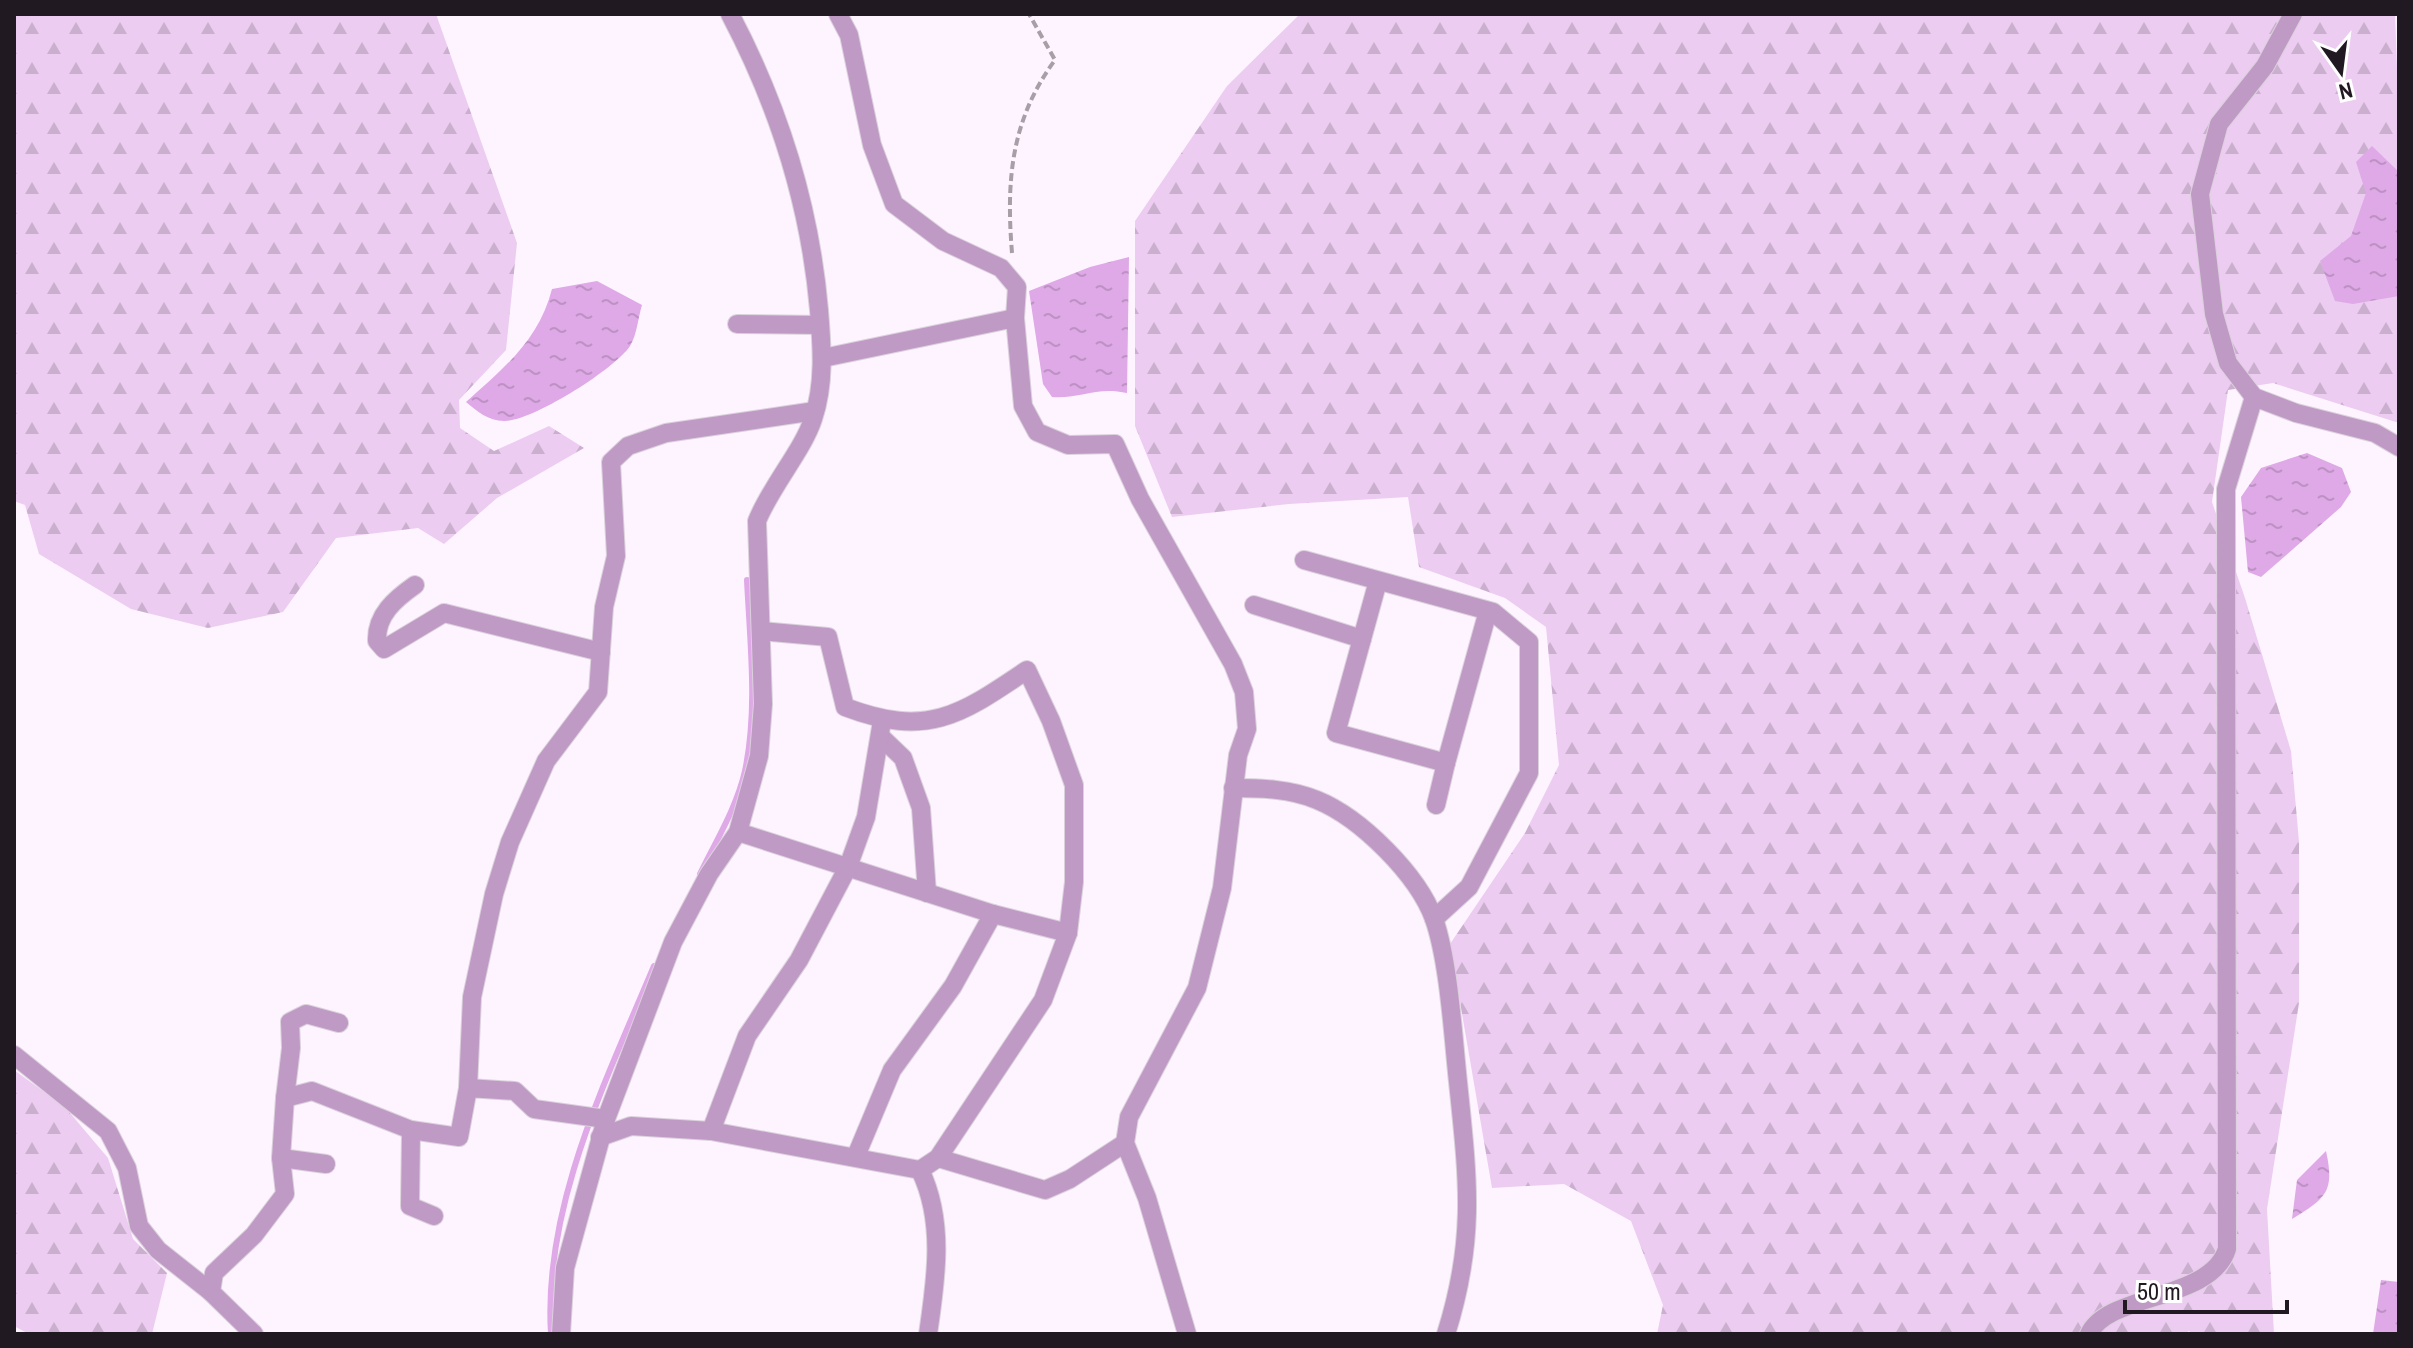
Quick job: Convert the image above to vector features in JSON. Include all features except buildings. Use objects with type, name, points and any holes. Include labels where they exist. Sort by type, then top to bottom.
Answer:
[{"type":"street","points":[[561,1334],[565,1268],[606,1119],[673,942],[709,874],[738,832],[759,756],[763,704],[757,521],[767,496],[813,421],[823,358],[816,272],[801,188],[756,64],[730,14]]},
{"type":"street","points":[[838,14],[849,35],[872,145],[894,204],[943,241],[1001,268],[1017,287],[1015,318],[1023,406],[1037,432],[1068,445],[1115,444],[1140,499],[1233,664],[1247,711],[1247,729],[1238,755],[1233,788],[1222,888],[1197,988],[1129,1117],[1125,1143],[1147,1198],[1187,1334]]},
{"type":"street","points":[[2293,14],[2265,66],[2219,124],[2200,194],[2214,314],[2228,363],[2254,397],[2296,413],[2375,433],[2399,447]]},
{"type":"street","points":[[823,358],[1015,318]]},
{"type":"street","points":[[737,324],[820,325]]},
{"type":"street","points":[[2089,1334],[2112,1314],[2206,1277],[2224,1258],[2227,1249],[2226,489],[2254,397]]},
{"type":"street","points":[[285,1098],[312,1091],[411,1130],[459,1137],[468,1088],[472,997],[494,894],[510,842],[546,761],[598,692],[604,607],[616,556],[611,462],[628,446],[666,433],[815,411]]},
{"type":"street","points":[[1304,560],[1488,611],[1529,642],[1529,773],[1469,887],[1434,919]]},
{"type":"street","points":[[1378,581],[1336,733],[1446,763]]},
{"type":"street","points":[[415,585],[394,600],[376,627],[377,641],[384,649],[444,613],[601,652]]},
{"type":"street","points":[[1254,605],[1362,639]]},
{"type":"street","points":[[1436,805],[1488,611]]},
{"type":"street","points":[[761,631],[828,637],[845,707],[881,729],[903,758],[921,808],[927,893]]},
{"type":"street","points":[[600,1137],[631,1126],[711,1131],[920,1170],[938,1158],[1043,1000],[1068,933],[1074,882],[1074,785],[1051,721],[1027,670],[985,698],[938,721],[881,729]]},
{"type":"street","points":[[711,1131],[747,1036],[799,960],[848,867],[866,817],[881,729]]},
{"type":"street","points":[[1233,788],[1268,788],[1318,800],[1403,866],[1434,919],[1450,1008],[1470,1196],[1465,1262],[1446,1334]]},
{"type":"street","points":[[738,832],[993,914],[1068,933]]},
{"type":"street","points":[[856,1156],[892,1070],[953,986],[993,914]]},
{"type":"street","points":[[211,1292],[214,1273],[254,1235],[285,1194],[281,1158],[291,1048],[290,1022],[306,1014],[339,1023]]},
{"type":"street","points":[[14,1055],[108,1131],[127,1168],[139,1226],[158,1250],[211,1292],[254,1334]]},
{"type":"street","points":[[468,1088],[515,1091],[534,1109],[606,1119]]},
{"type":"street","points":[[411,1130],[410,1206],[434,1216]]},
{"type":"street","points":[[938,1158],[1045,1190],[1070,1179],[1125,1143]]},
{"type":"street","points":[[281,1158],[326,1164]]},
{"type":"street","points":[[920,1170],[931,1192],[938,1269],[928,1334]]},
{"type":"path","points":[[1014,283],[1010,206],[1019,123],[1039,83],[1055,60],[1029,14]]},
{"type":"green space","points":[[14,14],[436,14],[517,243],[506,350],[459,400],[460,428],[494,451],[549,426],[584,448],[497,498],[444,544],[418,528],[336,538],[283,612],[208,628],[131,609],[39,554],[25,505],[14,501]]},
{"type":"green space","points":[[1300,14],[2395,14],[2399,123],[2399,423],[2273,383],[2228,390],[2212,502],[2245,598],[2291,751],[2299,842],[2299,1003],[2267,1209],[2274,1334],[2192,1334],[2189,1331],[2184,1334],[1657,1334],[1663,1305],[1631,1221],[1564,1184],[1492,1188],[1450,944],[1525,833],[1559,765],[1546,627],[1505,598],[1419,567],[1408,497],[1289,504],[1172,517],[1135,426],[1135,221],[1227,86]]},
{"type":"green space","points":[[14,1070],[65,1107],[108,1158],[133,1239],[167,1273],[152,1334],[29,1334],[14,1326]]},
{"type":"water","points":[[2372,146],[2399,172],[2399,296],[2353,304],[2335,301],[2320,261],[2351,236],[2366,193],[2356,162]]},
{"type":"water","points":[[1129,257],[1127,393],[1106,391],[1052,397],[1043,384],[1029,291],[1090,267]]},
{"type":"water","points":[[597,281],[642,305],[632,342],[621,356],[572,392],[517,419],[493,419],[466,402],[506,365],[529,338],[552,289]]},
{"type":"water","points":[[2307,453],[2342,468],[2351,492],[2341,507],[2261,577],[2248,572],[2241,497],[2261,468]]},
{"type":"water","points":[[2326,1151],[2329,1176],[2325,1192],[2313,1205],[2292,1219],[2297,1180]]},
{"type":"water","points":[[2381,1280],[2399,1282],[2399,1334],[2373,1334]]},
{"type":"waterway","points":[[700,874],[737,798],[749,748],[752,676],[747,580]]},
{"type":"waterway","points":[[551,1334],[551,1286],[567,1192],[598,1099],[654,966]]}]
